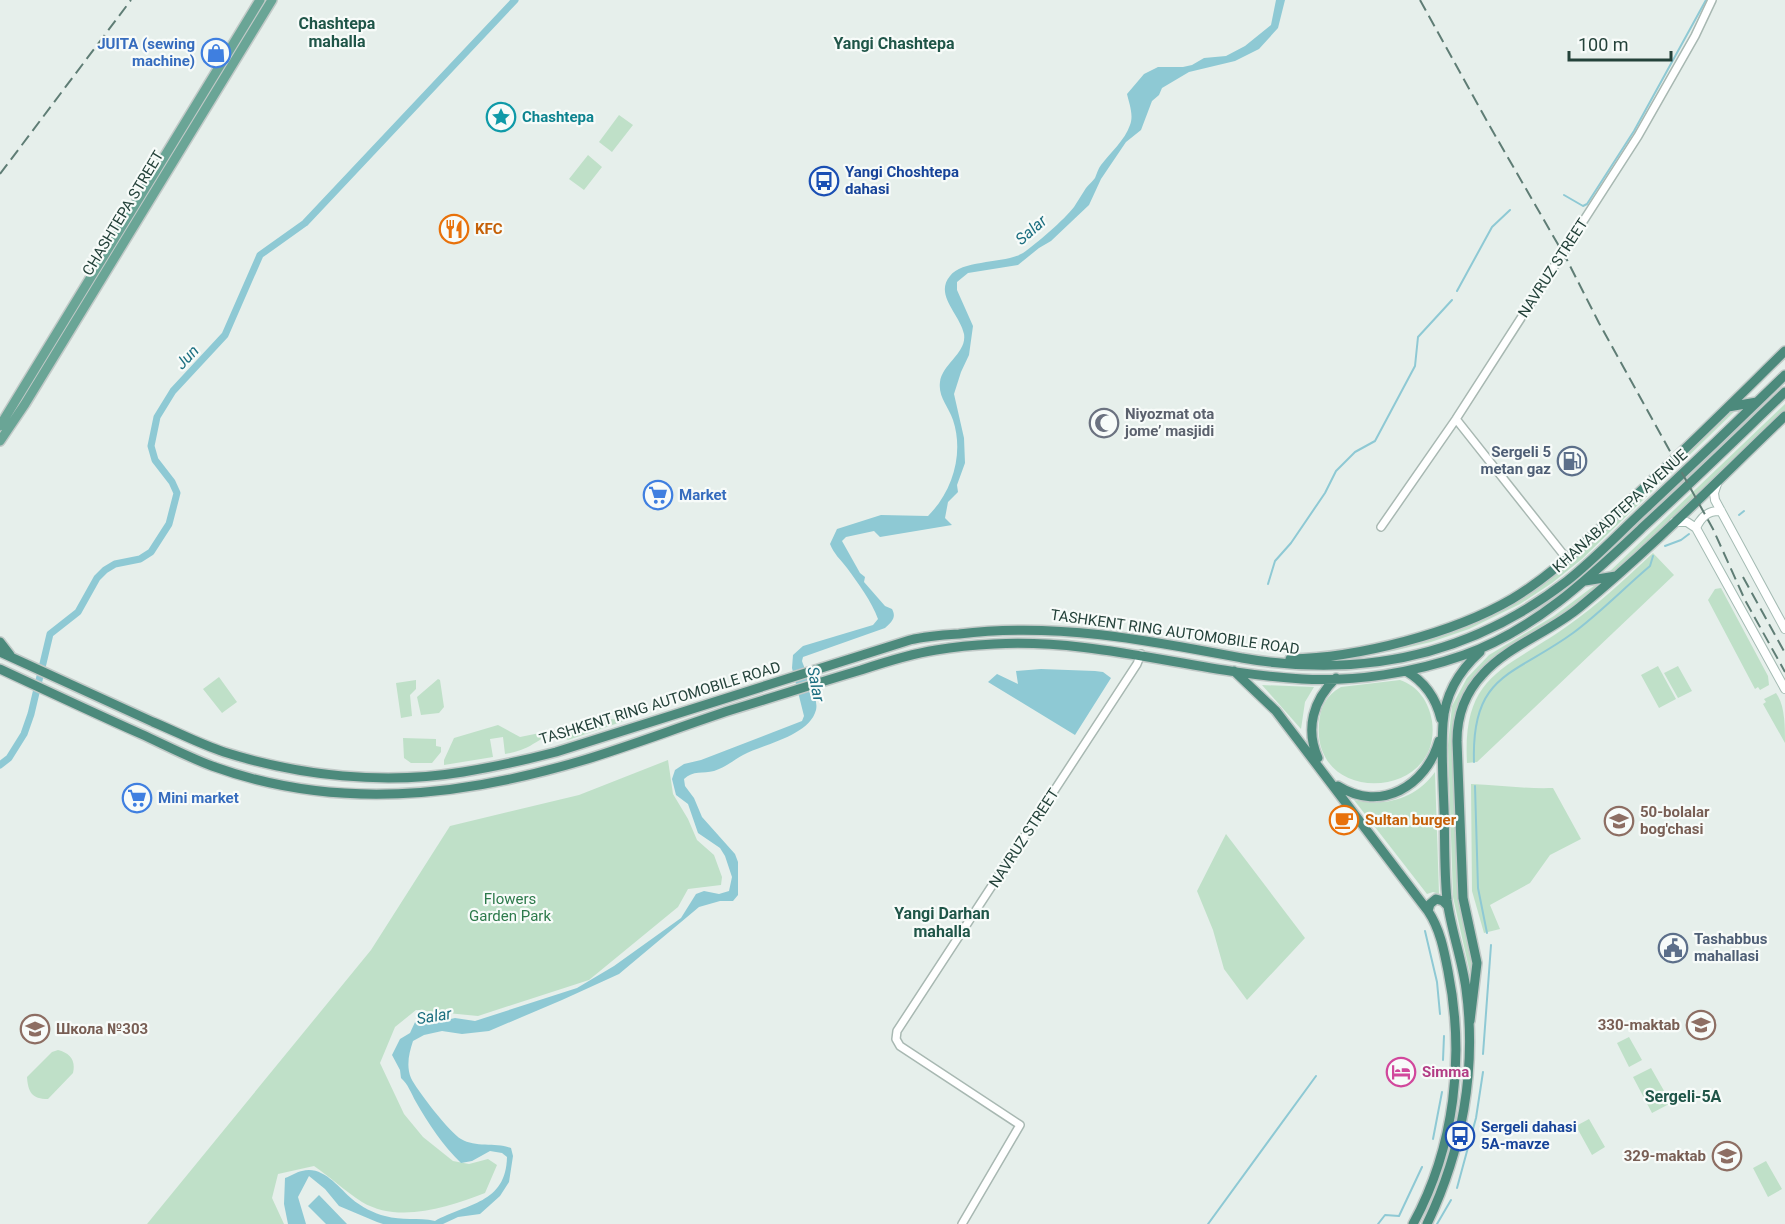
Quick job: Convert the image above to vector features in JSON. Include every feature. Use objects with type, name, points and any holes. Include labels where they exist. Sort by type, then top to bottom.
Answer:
[{"type":"highway","points":[[1251,659],[1298,658],[1392,644],[1467,621],[1503,603],[1541,580],[1567,559],[1654,479],[1785,351]]},
{"type":"highway","name":"KHANABADTEPA AVENUE","points":[[1388,662],[1432,651],[1471,637],[1505,621],[1553,591],[1577,572],[1785,375]]},
{"type":"highway","name":"KHANABADTEPA AVENUE","points":[[1408,671],[1452,659],[1491,644],[1542,614],[1585,581],[1785,392]]},
{"type":"highway","points":[[1728,407],[1757,402]]},
{"type":"highway","points":[[1427,1224],[1444,1186],[1460,1136],[1467,1085],[1470,1022],[1478,963],[1462,888],[1457,741],[1461,712],[1473,686],[1490,667],[1571,615],[1618,575],[1785,416]]},
{"type":"highway","points":[[1585,581],[1618,575]]},
{"type":"highway","name":"TASHKENT RING AUTOMOBILE ROAD","points":[[12,657],[60,681],[191,739],[224,751],[315,773],[400,778],[461,773],[556,752],[910,640],[936,635],[1000,629],[1048,629],[1156,642],[1291,664],[1355,666],[1388,662]]},
{"type":"highway","points":[[910,640],[913,654]]},
{"type":"highway","points":[[0,642],[12,657]]},
{"type":"highway","name":"TASHKENT RING AUTOMOBILE ROAD","points":[[2,671],[184,754],[223,769],[277,784],[379,796],[462,789],[560,767],[782,694],[913,654],[939,649],[1030,643],[1074,646],[1141,654],[1285,678],[1335,679],[1408,671]]},
{"type":"highway","points":[[1355,666],[1335,679],[1318,701],[1311,727],[1315,751],[1328,776],[1341,788],[1358,795],[1380,795],[1402,789],[1418,779],[1430,765],[1442,729],[1446,704],[1455,681],[1473,658],[1491,644]]},
{"type":"highway","points":[[0,652],[12,657]]},
{"type":"highway","points":[[1388,662],[1408,671],[1420,681],[1431,694],[1439,710],[1442,729],[1448,906],[1463,973],[1470,1022]]},
{"type":"highway","points":[[1234,671],[1276,711],[1328,776],[1428,911],[1440,935],[1452,992],[1455,1023],[1452,1107],[1434,1180],[1413,1224]]},
{"type":"highway","points":[[556,752],[560,767]]},
{"type":"highway","points":[[1428,911],[1430,904],[1436,899],[1448,906]]},
{"type":"main road","name":"CHASHTEPA STREET","points":[[0,441],[260,0]]},
{"type":"main road","name":"CHASHTEPA STREET","points":[[0,426],[62,333],[272,0]]},
{"type":"main road","points":[[1721,477],[1714,493],[1715,500],[1785,629]]},
{"type":"main road","points":[[1696,528],[1705,514],[1721,511]]},
{"type":"main road","points":[[1673,523],[1687,522],[1696,528],[1785,689]]},
{"type":"street","name":"NAVRUZ STREET","points":[[1381,527],[1456,419],[1638,136],[1695,36],[1712,0]]},
{"type":"street","points":[[1456,419],[1567,559]]},
{"type":"street","name":"NAVRUZ STREET","points":[[962,1224],[1020,1125],[900,1046],[896,1039],[897,1031],[1038,818],[1137,664],[1141,654]]},
{"type":"green space","points":[[619,115],[633,125],[612,152],[599,142]]},
{"type":"green space","points":[[588,155],[602,167],[584,190],[569,179]]},
{"type":"green space","points":[[1785,404],[1785,411],[1616,572],[1608,573]]},
{"type":"green space","points":[[1737,409],[1582,559],[1552,583],[1520,604],[1469,629],[1431,642],[1393,651],[1336,658],[1433,638],[1489,616],[1512,603],[1554,574],[1594,541],[1731,410]]},
{"type":"green space","points":[[1653,553],[1674,575],[1477,762],[1467,763],[1467,733],[1472,710],[1480,692],[1492,678],[1507,665],[1589,610]]},
{"type":"green space","points":[[1595,585],[1602,585],[1563,615],[1490,662],[1466,690],[1459,708],[1454,730],[1459,896],[1474,961],[1472,982],[1453,897],[1448,745],[1452,706],[1467,678],[1489,655],[1554,616]]},
{"type":"green space","points":[[1721,588],[1768,676],[1769,685],[1760,690],[1758,687],[1755,689],[1708,600],[1715,589]]},
{"type":"green space","points":[[1658,666],[1676,699],[1659,708],[1641,675]]},
{"type":"green space","points":[[1678,666],[1692,691],[1678,698],[1664,673]]},
{"type":"green space","points":[[219,677],[237,702],[222,713],[203,689]]},
{"type":"green space","points":[[438,679],[444,707],[439,713],[421,715],[417,697]]},
{"type":"green space","points":[[416,680],[416,689],[410,695],[412,716],[401,718],[396,683]]},
{"type":"green space","points":[[1400,680],[1412,686],[1422,696],[1432,721],[1430,747],[1418,766],[1399,779],[1377,783],[1355,780],[1335,770],[1322,751],[1319,724],[1322,707],[1328,698],[1341,687]]},
{"type":"green space","points":[[1262,685],[1314,687],[1305,702],[1301,729]]},
{"type":"green space","points":[[1776,693],[1783,710],[1785,743],[1763,704],[1766,702],[1764,699]]},
{"type":"green space","points":[[609,719],[627,720],[568,740],[558,734],[550,734],[526,748],[505,754],[503,737],[490,739],[493,757],[444,765],[454,738],[498,725],[520,737]]},
{"type":"green space","points":[[403,738],[436,739],[436,746],[441,747],[441,752],[432,763],[411,763],[404,758]]},
{"type":"green space","name":"Flowers Garden Park","points":[[668,760],[673,794],[697,840],[714,855],[722,877],[721,885],[688,889],[678,907],[589,980],[478,1016],[416,1010],[395,1027],[380,1063],[404,1114],[423,1137],[453,1161],[469,1164],[488,1159],[497,1165],[485,1193],[440,1208],[407,1213],[392,1212],[376,1209],[362,1202],[314,1166],[278,1174],[272,1198],[284,1224],[147,1224],[371,950],[450,826],[579,795]]},
{"type":"green space","points":[[1435,772],[1439,894],[1433,892],[1427,894],[1354,800],[1377,802],[1399,799],[1419,789]]},
{"type":"green space","points":[[1471,784],[1553,788],[1581,839],[1550,855],[1530,883],[1490,905],[1500,929],[1484,933],[1472,891]]},
{"type":"green space","points":[[1226,834],[1305,938],[1247,1000],[1224,969],[1213,930],[1197,891]]},
{"type":"green space","points":[[1629,1037],[1642,1060],[1629,1067],[1617,1043]]},
{"type":"green space","points":[[58,1050],[71,1058],[74,1064],[73,1073],[48,1099],[38,1098],[30,1091],[27,1077],[52,1052]]},
{"type":"green space","points":[[1651,1068],[1671,1103],[1652,1113],[1633,1077]]},
{"type":"green space","points":[[1589,1119],[1605,1147],[1592,1155],[1576,1126]]},
{"type":"green space","points":[[1766,1161],[1782,1189],[1768,1197],[1753,1168]]},
{"type":"water","name":"Salar","points":[[1276,0],[1285,0],[1278,28],[1259,49],[1235,61],[1189,72],[1162,88],[1159,95],[1152,101],[1141,130],[1126,142],[1101,179],[1089,205],[1051,241],[1018,265],[968,273],[957,282],[957,290],[973,326],[969,355],[954,394],[964,438],[965,463],[957,485],[958,492],[948,502],[945,518],[952,525],[880,537],[874,531],[846,537],[842,541],[860,573],[865,577],[864,582],[885,606],[892,609],[893,620],[885,628],[803,657],[802,661],[814,692],[816,705],[812,719],[805,726],[785,738],[743,755],[718,770],[695,773],[684,779],[685,786],[694,798],[702,817],[735,854],[738,862],[738,895],[733,901],[720,901],[699,907],[619,974],[562,1000],[489,1031],[462,1034],[442,1031],[424,1035],[413,1041],[409,1060],[411,1078],[426,1101],[449,1128],[467,1142],[511,1148],[513,1156],[509,1182],[500,1196],[480,1214],[458,1217],[443,1224],[383,1224],[339,1206],[325,1189],[309,1176],[298,1197],[306,1224],[288,1224],[284,1204],[285,1178],[302,1171],[310,1170],[324,1174],[355,1202],[377,1213],[398,1218],[435,1221],[483,1200],[500,1184],[505,1173],[507,1157],[502,1153],[490,1151],[472,1161],[461,1163],[431,1126],[401,1078],[400,1070],[392,1055],[400,1039],[410,1033],[416,1020],[424,1018],[438,1022],[455,1018],[475,1021],[577,988],[614,966],[681,918],[696,894],[704,891],[719,894],[729,891],[732,877],[725,856],[720,848],[698,833],[688,804],[676,795],[672,779],[675,770],[684,764],[701,760],[802,721],[804,716],[792,668],[793,655],[803,646],[873,625],[878,619],[864,593],[830,544],[837,529],[881,515],[928,516],[937,506],[950,483],[957,458],[956,433],[953,420],[942,397],[940,382],[945,370],[962,347],[964,334],[946,297],[946,283],[950,276],[964,267],[1006,259],[1023,253],[1042,238],[1074,207],[1095,178],[1101,165],[1125,136],[1132,117],[1127,94],[1144,74],[1158,67],[1183,67],[1204,58],[1226,56],[1245,46],[1271,25]]},
{"type":"water","points":[[1041,669],[1103,672],[1111,678],[1075,735],[988,682],[997,674],[1018,684],[1016,671]]},
{"type":"water","points":[[319,1195],[347,1224],[326,1224],[308,1206]]},
{"type":"waterway","name":"Jun","points":[[0,765],[9,758],[24,734],[50,634],[78,612],[97,578],[105,570],[115,564],[140,559],[151,552],[169,524],[177,493],[172,482],[155,460],[151,446],[157,417],[173,391],[225,335],[260,255],[305,223],[515,0]]},
{"type":"waterway","points":[[1564,195],[1583,206],[1587,204],[1634,131],[1706,0]]},
{"type":"waterway","points":[[1457,291],[1492,227],[1510,210]]},
{"type":"waterway","points":[[1268,584],[1275,561],[1291,543],[1325,493],[1336,471],[1355,452],[1375,441],[1415,366],[1418,337],[1452,300]]},
{"type":"waterway","points":[[1739,515],[1744,511]]},
{"type":"waterway","points":[[1665,546],[1689,534]]},
{"type":"waterway","points":[[1474,762],[1475,733],[1480,710],[1488,693],[1515,669],[1552,647],[1593,617],[1650,566],[1653,556]]},
{"type":"waterway","points":[[1475,786],[1478,888],[1487,933]]},
{"type":"waterway","points":[[1425,931],[1437,982],[1440,1014]]},
{"type":"waterway","points":[[1483,1054],[1491,945]]},
{"type":"waterway","points":[[1443,1060],[1444,1036]]},
{"type":"waterway","points":[[1457,1188],[1476,1118],[1483,1072]]},
{"type":"waterway","points":[[1208,1224],[1316,1076]]},
{"type":"waterway","points":[[1433,1139],[1442,1092]]},
{"type":"waterway","points":[[1378,1224],[1385,1215],[1399,1216],[1422,1167]]},
{"type":"waterway","points":[[1437,1224],[1451,1200]]},
{"type":"railway","points":[[0,174],[131,0]]},
{"type":"railway","points":[[1420,0],[1567,260],[1599,323],[1713,529],[1745,600],[1785,672]]},
{"type":"railway","points":[[1743,577],[1785,653]]},
{"type":"place","name":"JUITA (sewing machine)","points":[[216,53]]},
{"type":"place","name":"Сhashtepa","points":[[501,117]]},
{"type":"place","name":"Yangi Choshtepa dahasi","points":[[824,181]]},
{"type":"place","name":"KFC","points":[[454,229]]},
{"type":"place","name":"Niyozmat ota jome’ masjidi","points":[[1104,423]]},
{"type":"place","name":"Sergeli 5 metan gaz","points":[[1572,461]]},
{"type":"place","name":"Market","points":[[658,495]]},
{"type":"place","name":"Mini market","points":[[137,798]]},
{"type":"place","name":"Sultan burger","points":[[1344,820]]},
{"type":"place","name":"50-bolalar bog'chasi","points":[[1619,821]]},
{"type":"place","name":"Tashabbus mahallasi","points":[[1673,948]]},
{"type":"place","name":"330-maktab","points":[[1701,1025]]},
{"type":"place","name":"Школа №303","points":[[35,1029]]},
{"type":"place","name":"Simma","points":[[1401,1072]]},
{"type":"place","name":"Sergeli dahasi 5A-mavze","points":[[1460,1136]]},
{"type":"place","name":"329-maktab","points":[[1727,1156]]},
{"type":"district","name":"Chashtepa mahalla","points":[[337,32]]},
{"type":"district","name":"Yangi Chashtepa","points":[[894,43]]},
{"type":"district","name":"Yangi Darhan mahalla","points":[[942,922]]},
{"type":"district","name":"Sergeli-5A","points":[[1683,1096]]}]
